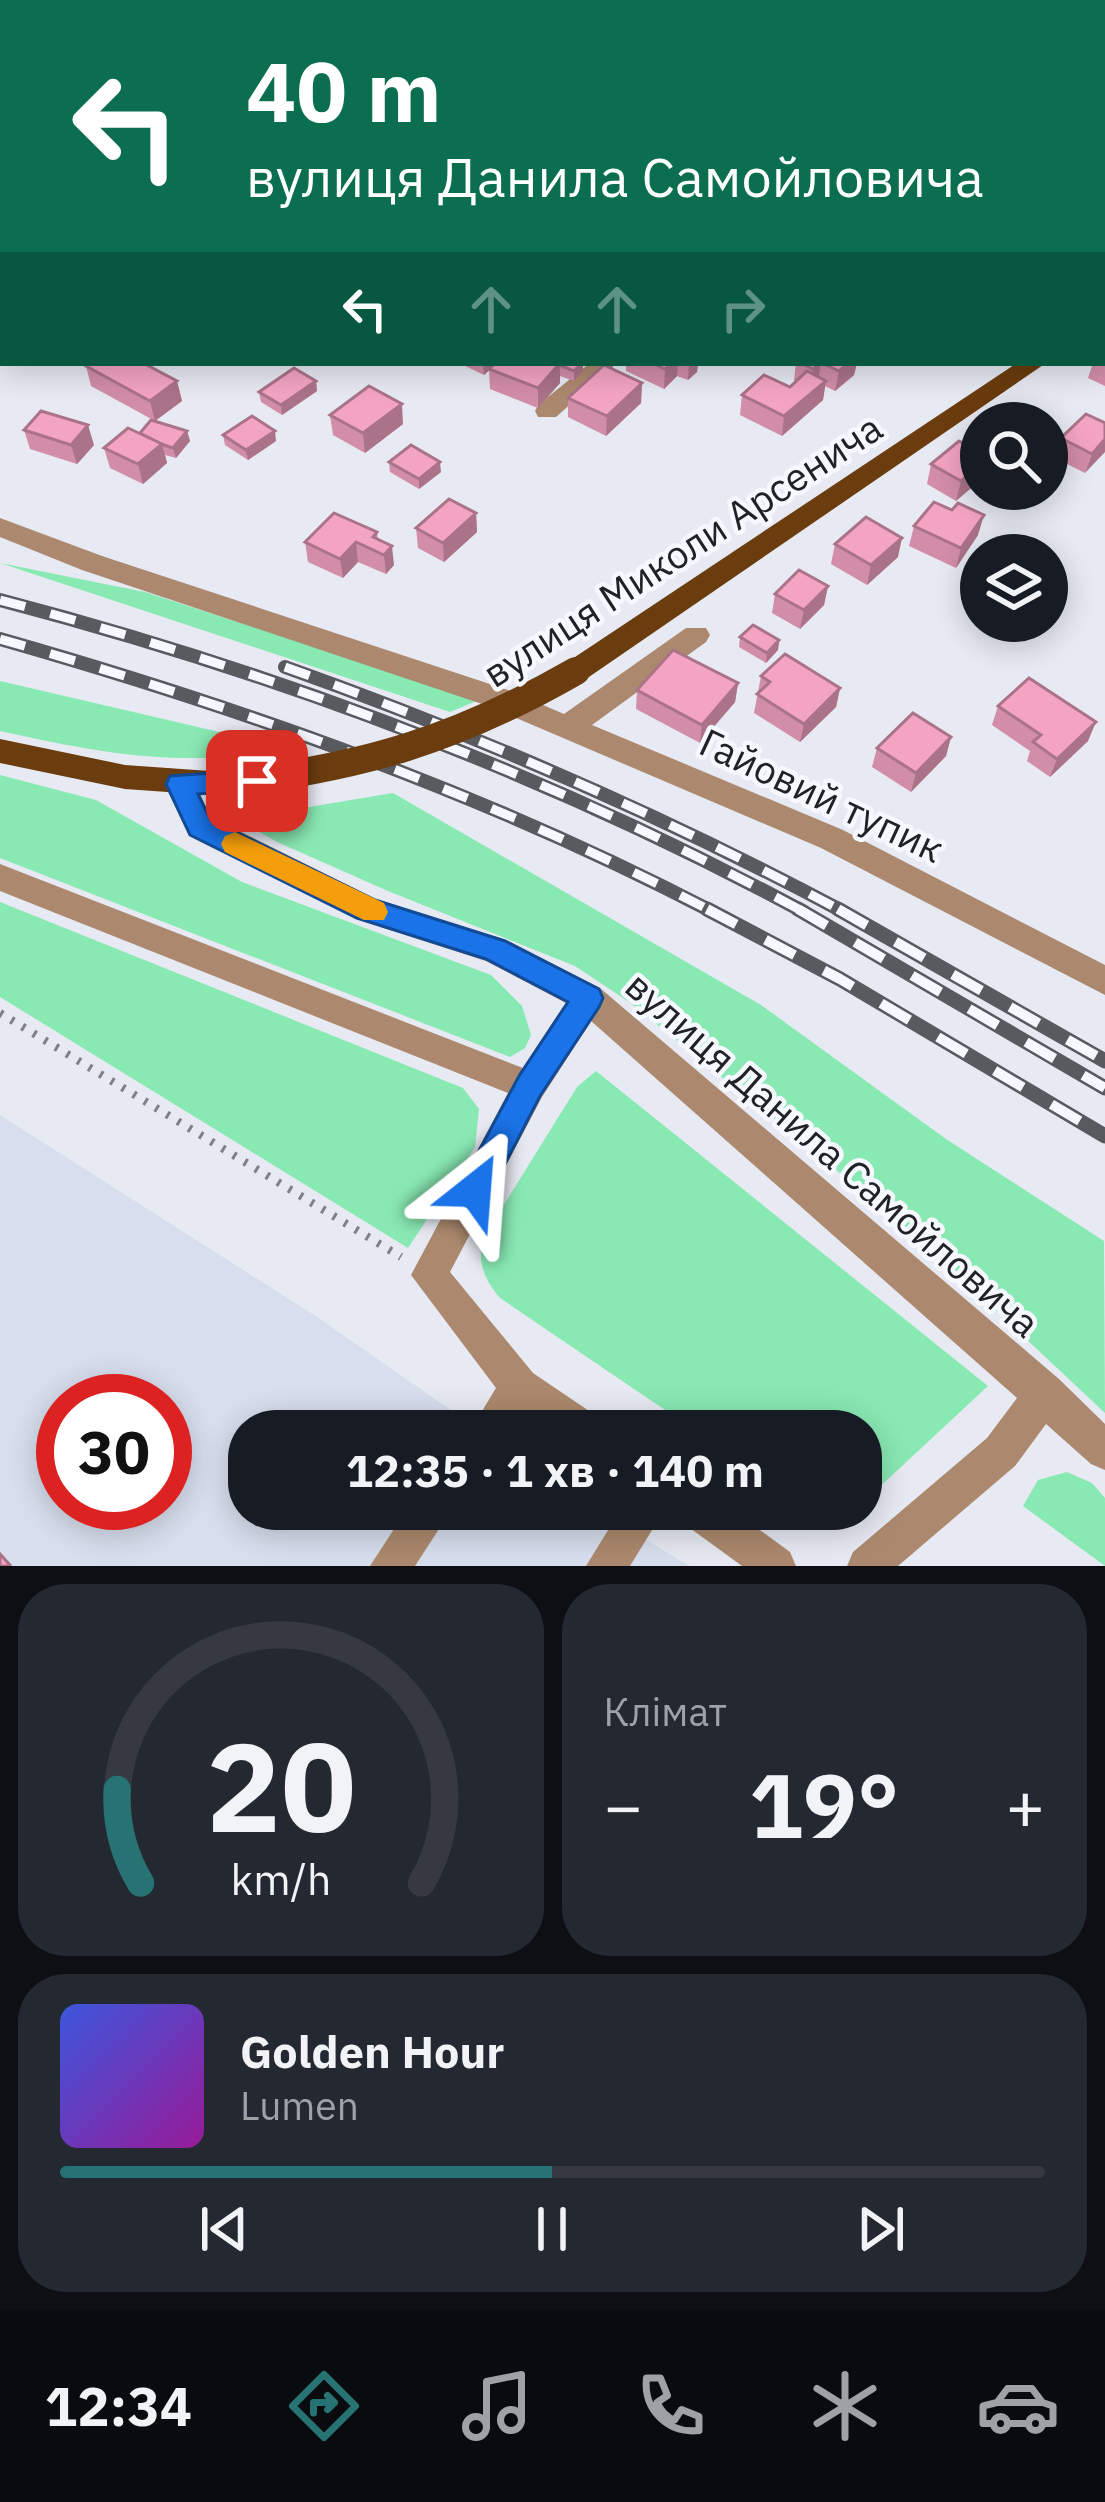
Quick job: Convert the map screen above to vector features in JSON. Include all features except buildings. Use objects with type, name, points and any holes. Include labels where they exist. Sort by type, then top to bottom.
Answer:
[{"type":"main road","name":"вулиця Миколи Арсенича","points":[[0,751],[180,784],[323,773],[412,753],[492,721],[576,671],[1030,366]]},
{"type":"street","points":[[547,411],[601,366]]},
{"type":"street","name":"Гайовий тупик","points":[[0,527],[92,563],[498,698],[832,839],[1105,981]]},
{"type":"street","points":[[566,728],[696,635]]},
{"type":"street","name":"вулиця Данила Самойловича","points":[[180,784],[200,826],[367,910],[495,950],[588,998],[1046,1393],[1105,1450]]},
{"type":"street","points":[[0,878],[530,1086]]},
{"type":"street","points":[[553,1410],[519,1387],[430,1275],[530,1086],[588,998]]},
{"type":"street","points":[[503,1410],[519,1387]]},
{"type":"street","points":[[868,1566],[1001,1451],[1046,1393]]},
{"type":"street","points":[[390,1566],[417,1530]]},
{"type":"street","points":[[606,1566],[631,1530]]},
{"type":"street","points":[[727,1530],[776,1566]]},
{"type":"path","points":[[0,1013],[430,1275]]},
{"type":"shaded area","points":[[0,1115],[317,1317],[451,1410],[228,1410],[228,1530],[630,1530],[689,1566],[0,1566]]},
{"type":"green space","points":[[0,563],[145,592],[479,700],[450,712]]},
{"type":"green space","points":[[0,681],[292,749],[215,758],[145,756],[0,731]]},
{"type":"green space","points":[[0,775],[96,800],[242,882],[491,975],[522,1006],[531,1035],[525,1048],[510,1057],[0,858]]},
{"type":"green space","points":[[393,793],[761,1005],[946,1139],[1104,1241],[1105,1413],[912,1232],[632,1004],[575,966],[388,891],[237,819]]},
{"type":"green space","points":[[0,902],[463,1088],[479,1109],[475,1147],[408,1248],[0,997]]},
{"type":"green space","points":[[596,1071],[988,1386],[882,1485],[882,1410],[665,1410],[500,1298],[481,1262],[484,1237],[577,1087]]},
{"type":"green space","points":[[1067,1472],[1092,1483],[1105,1498],[1105,1566],[1023,1506],[1038,1480]]},
{"type":"railway","points":[[0,600],[208,660],[411,732],[610,816],[804,912]]},
{"type":"railway","points":[[0,639],[183,695],[364,758],[540,829],[707,909]]},
{"type":"railway","points":[[285,667],[569,779],[844,912]]},
{"type":"railway","points":[[707,909],[713,912]]},
{"type":"railway","points":[[707,909],[840,979],[1105,1136]]},
{"type":"railway","points":[[798,909],[1105,1088]]},
{"type":"railway","points":[[838,909],[1105,1061]]},
{"type":"slow traffic","points":[[235,844],[374,912]]},
{"type":"route","points":[[257,781],[180,784],[200,826],[367,910],[495,950],[588,998],[530,1086],[475,1190]]}]
